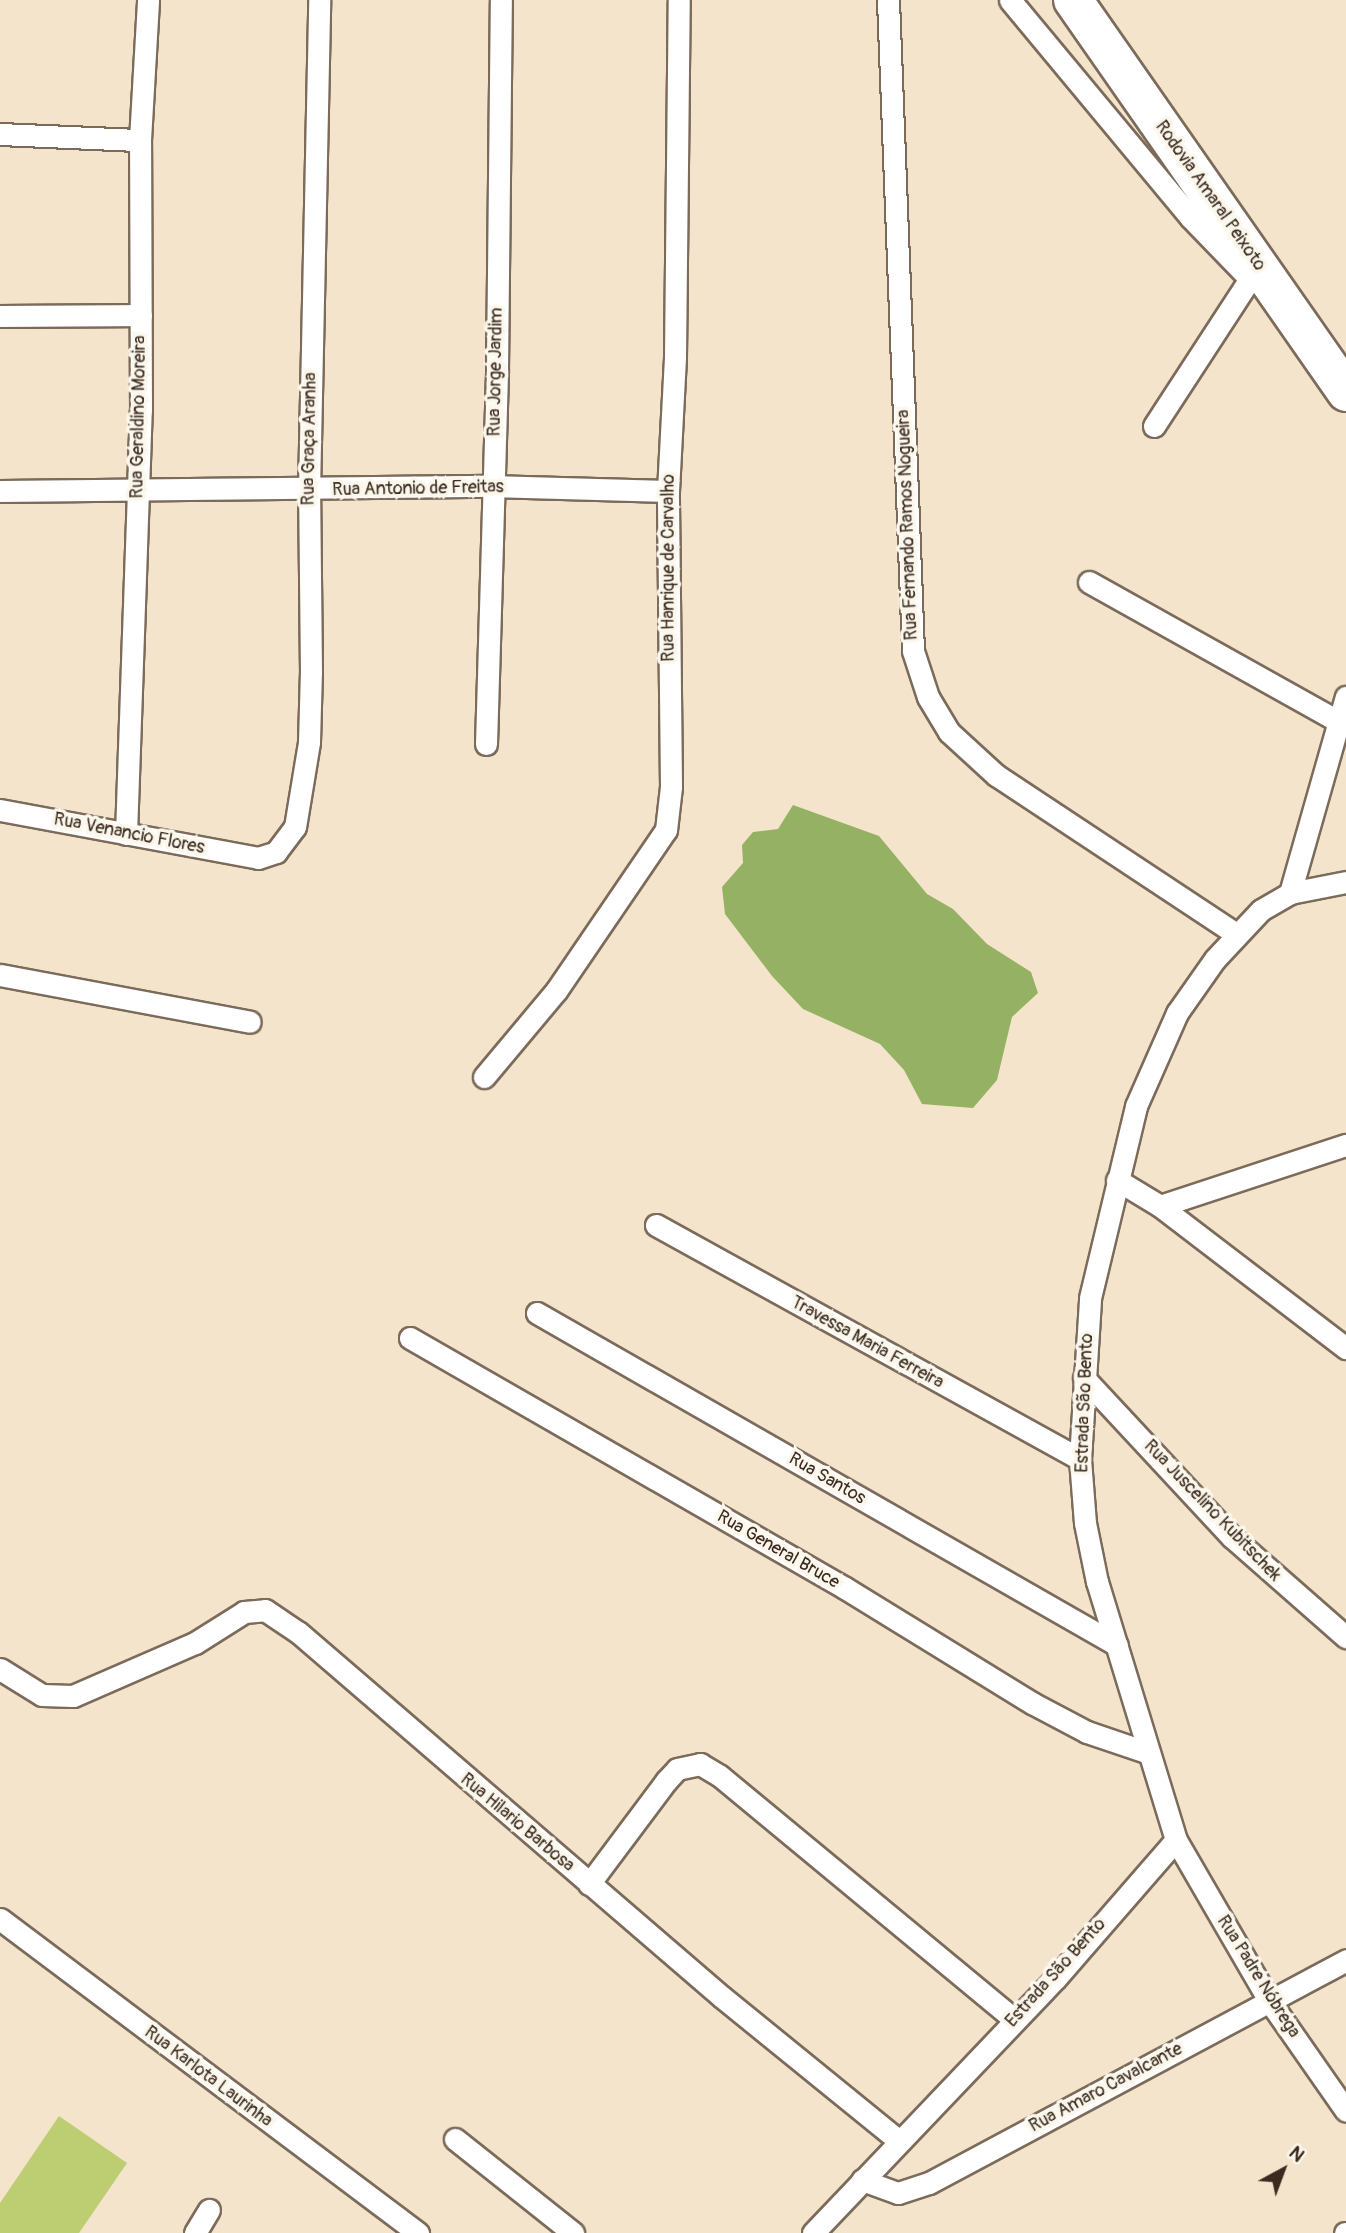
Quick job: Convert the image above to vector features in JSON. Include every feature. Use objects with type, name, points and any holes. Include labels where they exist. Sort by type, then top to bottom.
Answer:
[{"type":"highway","name":"Rodovia Amaral Peixoto","points":[[1073,0],[1346,392]]},
{"type":"street","name":"Rua Geraldino Moreira","points":[[127,834],[138,489],[140,140],[148,0]]},
{"type":"street","name":"Rua Graça Aranha","points":[[258,858],[276,852],[295,827],[309,742],[309,491],[319,0]]},
{"type":"street","name":"Rua Jorge Jardim","points":[[486,744],[501,0]]},
{"type":"street","name":"Rua Hanrique de Carvalho","points":[[484,1077],[556,991],[666,830],[671,788],[667,491],[675,357],[679,0]]},
{"type":"street","name":"Rua Fernando Ramos Nogueira","points":[[888,0],[913,651],[928,697],[949,732],[996,775],[1236,934]]},
{"type":"street","points":[[1010,0],[1190,217],[1306,334]]},
{"type":"street","points":[[0,134],[140,140]]},
{"type":"street","points":[[1154,426],[1250,279]]},
{"type":"street","points":[[0,316],[141,315]]},
{"type":"street","name":"Rua Antonio de Freitas","points":[[0,491],[309,491],[493,486],[667,491]]},
{"type":"street","points":[[1089,582],[1340,722]]},
{"type":"street","points":[[1290,893],[1346,697]]},
{"type":"street","name":"Rua Venancio Flores","points":[[1,815],[258,858]]},
{"type":"street","name":"Estrada São Bento","points":[[813,2233],[898,2140],[1015,2020],[1176,1840],[1117,1645],[1088,1535],[1080,1459],[1090,1298],[1136,1106],[1177,1013],[1236,934],[1261,910],[1290,893],[1346,882]]},
{"type":"street","points":[[0,975],[250,1022]]},
{"type":"street","points":[[1160,1206],[1346,1145]]},
{"type":"street","points":[[1117,1180],[1160,1206],[1346,1348]]},
{"type":"street","name":"Travessa Maria Ferreira","points":[[656,1224],[1080,1459]]},
{"type":"street","name":"Rua Santos","points":[[537,1313],[1117,1645]]},
{"type":"street","name":"Rua General Bruce","points":[[410,1338],[845,1588],[1032,1703],[1087,1732],[1149,1753]]},
{"type":"street","name":"Rua Juscelino Kubitschek","points":[[1084,1378],[1232,1537],[1346,1637]]},
{"type":"street","name":"Rua Hilario Barbosa","points":[[0,1669],[56,1699],[116,1679],[195,1643],[244,1612],[265,1610],[298,1632],[589,1884],[898,2140]]},
{"type":"street","points":[[589,1884],[677,1769],[700,1764],[720,1776],[1015,2020]]},
{"type":"street","name":"Rua Padre Nóbrega","points":[[1176,1840],[1268,1999],[1346,2111]]},
{"type":"street","name":"Rua Karlota Laurinha","points":[[0,1919],[418,2233]]},
{"type":"street","name":"Rua Amaro Cavalcante","points":[[862,2180],[898,2193],[929,2183],[1268,1999],[1346,1960]]},
{"type":"street","points":[[455,2139],[573,2233]]},
{"type":"street","points":[[195,2233],[209,2210]]},
{"type":"green space","points":[[793,805],[879,836],[927,894],[953,909],[987,944],[1031,972],[1038,993],[1012,1017],[997,1080],[973,1108],[922,1104],[904,1070],[880,1044],[803,1009],[772,976],[725,914],[722,887],[743,863],[742,845],[753,832],[778,829]]},
{"type":"green space","points":[[59,2116],[127,2163],[79,2233],[0,2233],[0,2203]]}]
